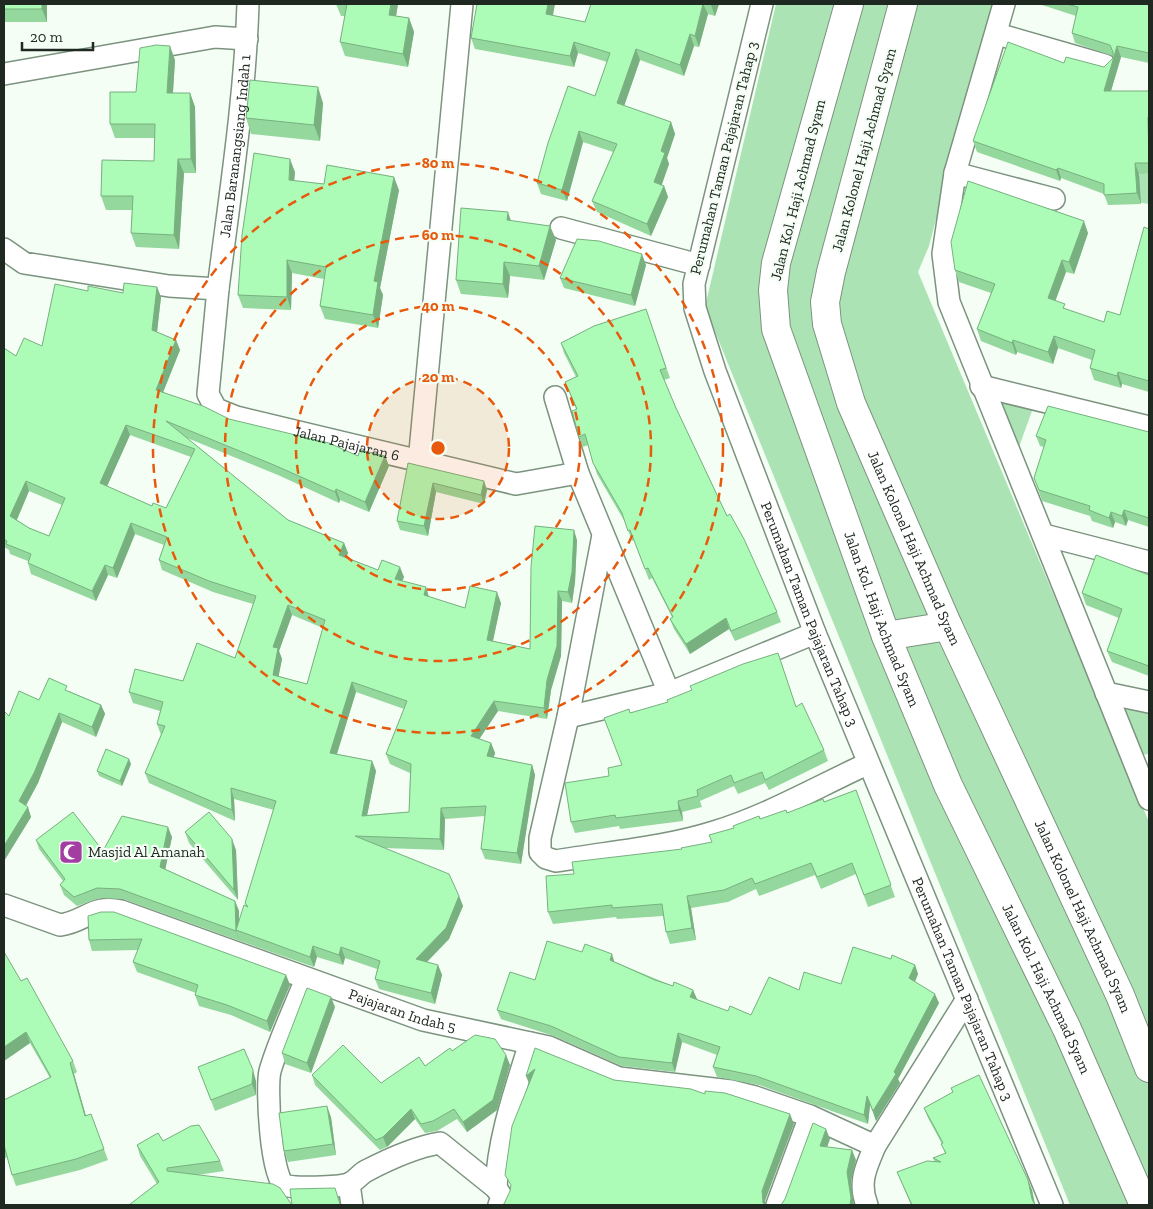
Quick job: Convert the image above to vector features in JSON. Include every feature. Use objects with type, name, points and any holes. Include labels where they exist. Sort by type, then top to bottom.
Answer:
[{"type":"main road","name":"Jalan Kol. Haji Achmad Syam","points":[[848,4],[776,262],[773,290],[776,329],[886,636],[948,785],[1067,1029],[1144,1205]]},
{"type":"main road","name":"Jalan Kolonel Haji Achmad Syam","points":[[903,4],[831,272],[826,309],[827,324],[851,403],[948,626],[1120,995],[1149,1068]]},
{"type":"main road","points":[[886,636],[948,626]]},
{"type":"street","name":"Jalan Baranangsiang Indah 1","points":[[218,289],[235,160],[247,39],[248,4]]},
{"type":"street","points":[[419,462],[462,4]]},
{"type":"street","name":"Perumahan Taman Pajajaran Tahap 3","points":[[762,4],[694,284],[695,308],[712,362],[814,633],[1052,1205]]},
{"type":"street","points":[[1004,4],[997,34],[955,173],[943,254],[949,302],[981,386],[1044,535],[1106,693],[1143,769],[1149,799]]},
{"type":"street","points":[[997,34],[1105,65]]},
{"type":"street","points":[[4,74],[215,37],[247,39]]},
{"type":"street","points":[[955,173],[1054,198]]},
{"type":"street","points":[[561,228],[699,265]]},
{"type":"street","points":[[4,250],[24,263],[169,286],[218,289]]},
{"type":"street","name":"Jalan Pajajaran 6","points":[[218,289],[208,394],[216,409],[253,423],[516,484],[578,473]]},
{"type":"street","points":[[981,386],[1149,427]]},
{"type":"street","points":[[555,398],[578,473],[669,692]]},
{"type":"street","points":[[603,535],[568,718],[539,845],[540,852],[546,858],[556,861],[686,840],[715,832],[752,818],[867,764]]},
{"type":"street","points":[[1044,535],[1149,562]]},
{"type":"street","points":[[568,718],[669,692],[814,633]]},
{"type":"street","points":[[1106,693],[1149,702]]},
{"type":"street","name":"Pajajaran Indah 5","points":[[4,905],[60,925],[70,924],[101,909],[110,909],[424,1020],[530,1043],[564,1053],[619,1078],[731,1091],[755,1096],[810,1116],[875,1146]]},
{"type":"street","points":[[306,979],[269,1078],[270,1130],[275,1165],[280,1179],[286,1187],[349,1184],[365,1172],[422,1146],[440,1143],[497,1196]]},
{"type":"street","points":[[867,1205],[861,1192],[866,1169],[875,1146],[967,998]]},
{"type":"street","points":[[497,1196],[497,1164],[508,1114],[530,1043]]},
{"type":"street","points":[[777,1205],[810,1116]]},
{"type":"street","points":[[349,1184],[352,1205]]},
{"type":"green space","points":[[776,4],[993,4],[929,246],[918,272],[1149,822],[1149,1205],[1070,1205],[705,307]]},
{"type":"green space","points":[[1149,148],[1149,204],[1130,201]]},
{"type":"green space","points":[[995,396],[1037,397],[1015,458]]},
{"type":"green space","points":[[1124,705],[1149,711],[1148,754],[1142,755],[1121,708]]},
{"type":"building","points":[[4,4],[42,4],[42,9],[4,9]]},
{"type":"building","points":[[347,4],[391,4],[389,15],[409,18],[403,54],[340,42]]},
{"type":"building","points":[[477,4],[548,4],[546,14],[585,22],[591,4],[703,4],[695,36],[690,34],[680,65],[636,49],[617,103],[671,122],[661,151],[665,153],[654,182],[664,186],[647,224],[592,201],[617,144],[579,131],[562,190],[537,183],[548,143],[568,86],[595,96],[610,53],[574,42],[570,56],[471,38]]},
{"type":"building","points":[[1067,4],[1149,4],[1149,53],[1117,46],[1104,91],[1149,91],[1149,163],[1135,163],[1137,193],[1104,195],[1104,184],[1058,168],[1056,170],[973,141],[1008,42],[1064,63],[1066,57],[1104,67],[1113,58],[1110,45],[1072,33],[1078,7]]},
{"type":"building","points":[[156,45],[170,46],[167,93],[190,93],[191,159],[178,159],[174,235],[131,233],[133,196],[101,196],[102,160],[154,161],[155,124],[110,124],[110,92],[136,92],[140,48]]},
{"type":"building","points":[[250,80],[318,87],[314,125],[246,118]]},
{"type":"building","points":[[254,153],[290,159],[289,180],[324,184],[327,165],[394,177],[374,281],[378,282],[373,315],[320,306],[326,267],[287,260],[287,297],[238,295],[242,235]]},
{"type":"building","points":[[968,181],[1084,221],[1069,262],[1062,260],[1048,298],[1065,304],[1063,308],[1104,322],[1107,311],[1120,315],[1144,227],[1149,229],[1149,381],[1118,372],[1117,376],[1090,368],[1095,350],[1054,336],[1048,352],[1013,340],[1012,343],[977,329],[995,284],[955,270],[951,242]]},
{"type":"building","points":[[461,208],[508,212],[507,220],[550,226],[539,266],[504,262],[503,284],[456,280]]},
{"type":"building","points":[[577,239],[599,241],[642,254],[631,295],[560,278]]},
{"type":"building","points":[[124,283],[157,287],[152,330],[176,340],[156,390],[203,406],[229,419],[329,443],[358,456],[360,450],[385,456],[365,502],[336,489],[335,492],[166,421],[288,520],[344,543],[339,555],[378,570],[382,560],[400,567],[395,579],[426,587],[424,595],[465,608],[470,586],[497,592],[487,640],[530,649],[531,567],[535,526],[574,530],[572,572],[568,592],[558,591],[557,646],[547,680],[544,708],[494,701],[471,736],[491,743],[487,756],[532,765],[517,853],[481,849],[486,806],[441,808],[440,839],[355,836],[449,874],[459,896],[446,928],[416,959],[438,965],[431,993],[375,979],[380,961],[341,947],[339,955],[313,946],[310,957],[236,930],[244,905],[248,907],[245,903],[276,801],[231,788],[232,810],[145,773],[165,726],[157,724],[163,702],[129,692],[135,669],[183,681],[197,643],[235,658],[256,596],[209,581],[159,560],[167,537],[131,523],[113,568],[105,565],[92,591],[28,563],[31,554],[6,544],[7,541],[4,539],[4,348],[16,356],[24,338],[42,346],[55,284],[88,291],[88,286],[123,293]],"holes":[[[126,425],[195,449],[166,508],[153,503],[152,506],[100,483]],[[26,481],[65,498],[49,536],[29,528],[10,516]],[[288,605],[325,620],[307,684],[273,675],[278,648],[273,647]],[[352,682],[407,701],[386,754],[411,764],[409,812],[362,816],[372,761],[330,753]]]},
{"type":"building","points":[[646,309],[666,368],[660,370],[676,408],[727,516],[730,514],[744,539],[777,612],[731,631],[726,618],[686,644],[670,619],[673,617],[648,568],[645,569],[622,513],[593,463],[585,434],[579,437],[572,411],[577,409],[565,382],[578,376],[561,343],[594,326]]},
{"type":"building","points":[[1048,406],[1149,432],[1149,518],[1124,510],[1122,516],[1111,512],[1109,518],[1089,510],[1090,506],[1039,490],[1034,478],[1046,440],[1036,436]]},
{"type":"building","points":[[408,463],[484,481],[481,495],[433,483],[424,526],[397,521]]},
{"type":"building","points":[[1096,555],[1149,575],[1149,666],[1107,651],[1122,609],[1082,593]]},
{"type":"building","points":[[778,653],[796,707],[802,703],[824,750],[765,780],[762,772],[734,783],[731,775],[697,790],[698,796],[678,801],[679,810],[616,818],[615,815],[571,822],[565,783],[609,776],[608,768],[622,765],[604,718],[629,709],[630,713],[668,702],[667,700],[692,690],[690,686],[743,664]]},
{"type":"building","points":[[49,678],[67,686],[65,690],[101,705],[92,727],[59,713],[34,773],[19,801],[28,807],[4,846],[4,711],[9,716],[19,691],[39,700]]},
{"type":"building","points":[[106,749],[129,759],[120,781],[97,771]]},
{"type":"building","points":[[856,790],[891,885],[864,895],[852,863],[817,877],[811,863],[755,884],[752,878],[724,890],[687,896],[692,928],[666,932],[662,904],[612,908],[612,905],[548,912],[546,876],[574,874],[572,862],[682,849],[712,842],[709,835],[734,828],[733,826],[759,816],[760,819],[786,810],[787,813],[823,799],[824,802]]},
{"type":"building","points":[[73,812],[103,851],[122,816],[168,827],[160,867],[235,901],[236,931],[120,889],[97,888],[74,897],[60,885],[65,879],[36,840]]},
{"type":"building","points":[[209,812],[232,839],[234,890],[185,832]]},
{"type":"building","points":[[101,912],[114,912],[286,975],[267,1021],[195,995],[198,985],[133,962],[142,939],[89,940],[88,916]]},
{"type":"building","points":[[547,941],[582,952],[585,944],[612,954],[610,960],[655,980],[673,986],[674,982],[693,990],[690,997],[728,1011],[730,1006],[751,1015],[769,977],[799,990],[804,972],[841,984],[853,947],[891,959],[892,955],[915,965],[909,978],[935,994],[894,1072],[896,1074],[873,1111],[867,1096],[864,1115],[756,1076],[713,1067],[720,1047],[678,1033],[672,1063],[619,1057],[551,1026],[497,1010],[510,972],[535,980]]},
{"type":"building","points":[[4,952],[21,981],[27,978],[73,1061],[70,1063],[85,1116],[91,1114],[104,1149],[76,1159],[12,1175],[4,1145],[4,1100],[51,1077],[26,1032],[4,1047]]},
{"type":"building","points":[[307,988],[331,997],[307,1063],[282,1053]]},
{"type":"building","points":[[475,1035],[495,1039],[506,1055],[493,1100],[463,1122],[454,1109],[433,1121],[421,1124],[411,1109],[383,1137],[376,1140],[312,1075],[343,1045],[381,1083],[419,1057],[425,1066],[450,1048],[452,1051]]},
{"type":"building","points":[[535,1048],[614,1080],[691,1089],[705,1094],[705,1091],[725,1093],[790,1114],[762,1191],[763,1203],[767,1205],[501,1205],[504,1204],[511,1185],[505,1175],[512,1126],[535,1069],[526,1076]]},
{"type":"building","points":[[244,1049],[253,1070],[252,1084],[211,1100],[198,1067]]},
{"type":"building","points":[[979,1075],[1028,1180],[1035,1205],[912,1205],[897,1172],[927,1161],[941,1162],[933,1158],[946,1153],[941,1144],[943,1143],[924,1108],[953,1092],[951,1088]]},
{"type":"building","points":[[327,1106],[333,1144],[284,1151],[279,1113]]},
{"type":"building","points":[[813,1123],[826,1129],[820,1146],[852,1150],[847,1172],[851,1198],[850,1205],[781,1205],[785,1199]]},
{"type":"building","points":[[199,1125],[220,1161],[167,1168],[167,1171],[273,1184],[280,1188],[292,1205],[129,1205],[159,1182],[137,1145],[158,1133],[163,1141],[191,1126]]},
{"type":"building","points":[[335,1188],[340,1204],[339,1205],[292,1205],[290,1189]]},
{"type":"place","name":"Masjid Al Amanah","points":[[71,852]]}]
